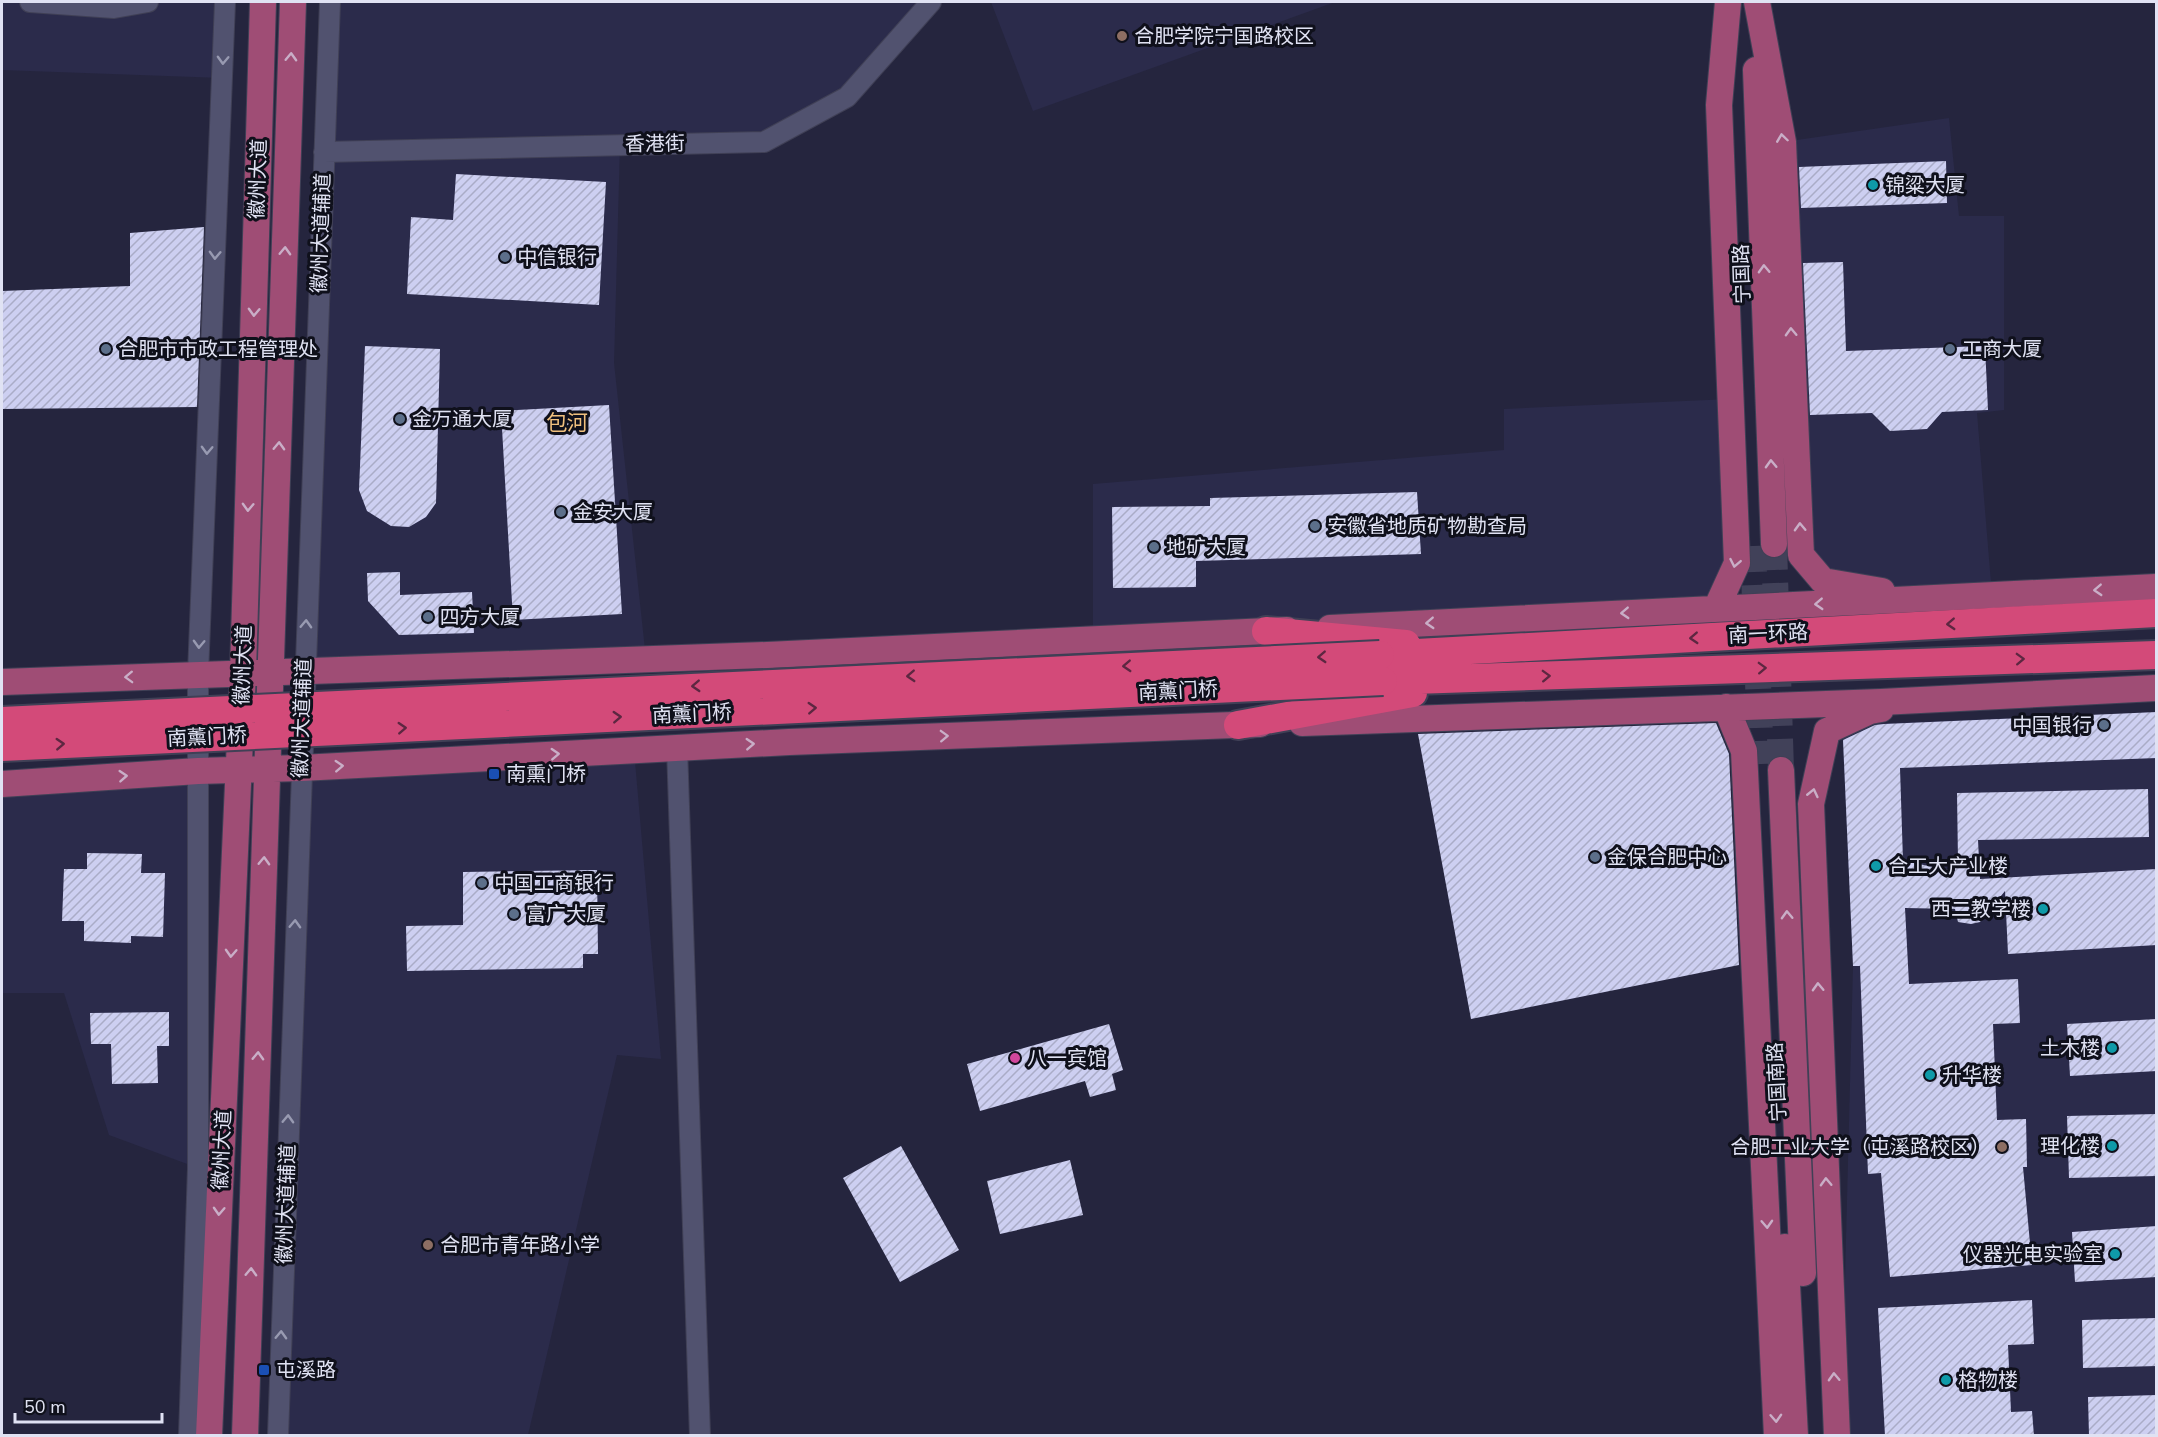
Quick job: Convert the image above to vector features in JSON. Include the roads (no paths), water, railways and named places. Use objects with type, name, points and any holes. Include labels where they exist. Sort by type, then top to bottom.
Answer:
[{"type":"highway","name":"南一环路","points":[[1382,668],[1470,650],[2157,613]]},
{"type":"highway","points":[[1266,631],[1470,650]]},
{"type":"highway","name":"南一环路","points":[[1382,668],[1497,677],[2157,655]]},
{"type":"highway","name":"南薰门桥","points":[[2,721],[1382,668]]},
{"type":"highway","name":"南薰门桥","points":[[2,747],[1382,668]]},
{"type":"highway","points":[[1238,725],[1497,677]]},
{"type":"main road","name":"徽州大道","points":[[209,1436],[243,672],[263,2]]},
{"type":"main road","name":"徽州大道","points":[[245,1436],[293,2]]},
{"type":"main road","points":[[1716,609],[1737,563],[1719,105],[1729,2]]},
{"type":"main road","name":"宁国路","points":[[1729,2],[1764,545],[1755,2]]},
{"type":"main road","points":[[1755,2],[1783,142],[1801,555],[1823,581],[2048,619]]},
{"type":"main road","points":[[2,682],[767,655],[2157,586]]},
{"type":"main road","points":[[2,784],[198,771],[267,770],[677,747],[1928,699],[2157,688]]},
{"type":"main road","points":[[1837,1436],[1811,804],[1827,732],[1870,711],[1928,699]]},
{"type":"main road","points":[[1726,707],[1744,751],[1777,1436]]},
{"type":"main road","name":"宁国南路","points":[[1795,1436],[1771,767],[1810,1436]]},
{"type":"street","points":[[30,2],[114,8],[148,2]]},
{"type":"street","points":[[189,1436],[198,1168],[198,674],[225,2]]},
{"type":"street","name":"徽州大道辅道","points":[[278,1436],[330,2]]},
{"type":"street","name":"香港街","points":[[324,152],[764,142],[847,97],[931,2]]},
{"type":"street","points":[[677,747],[700,1436]]},
{"type":"tunnel","points":[[1774,544],[1781,770]]},
{"type":"tunnel","points":[[1753,546],[1761,764]]},
{"type":"place","name":"合肥学院宁国路校区","points":[[1122,36]]},
{"type":"place","name":"锦粱大厦","points":[[1873,185]]},
{"type":"place","name":"中信银行","points":[[505,257]]},
{"type":"place","name":"合肥市市政工程管理处","points":[[106,349]]},
{"type":"place","name":"工商大厦","points":[[1950,349]]},
{"type":"place","name":"金万通大厦","points":[[400,419]]},
{"type":"place","name":"金安大厦","points":[[561,512]]},
{"type":"place","name":"安徽省地质矿物勘查局","points":[[1315,526]]},
{"type":"place","name":"地矿大厦","points":[[1154,547]]},
{"type":"place","name":"四方大厦","points":[[428,617]]},
{"type":"place","name":"中国银行","points":[[2104,725]]},
{"type":"place","name":"南熏门桥","points":[[494,774]]},
{"type":"place","name":"金保合肥中心","points":[[1595,857]]},
{"type":"place","name":"合工大产业楼","points":[[1876,866]]},
{"type":"place","name":"中国工商银行","points":[[482,883]]},
{"type":"place","name":"西二教学楼","points":[[2043,909]]},
{"type":"place","name":"富广大厦","points":[[514,914]]},
{"type":"place","name":"土木楼","points":[[2112,1048]]},
{"type":"place","name":"八一宾馆","points":[[1015,1058]]},
{"type":"place","name":"升华楼","points":[[1930,1075]]},
{"type":"place","name":"理化楼","points":[[2112,1146]]},
{"type":"place","name":"合肥工业大学（屯溪路校区）","points":[[2002,1147]]},
{"type":"place","name":"合肥市青年路小学","points":[[428,1245]]},
{"type":"place","name":"仪器光电实验室","points":[[2115,1254]]},
{"type":"place","name":"屯溪路","points":[[264,1370]]},
{"type":"place","name":"格物楼","points":[[1946,1380]]},
{"type":"district","name":"包河","points":[[567,423]]}]
